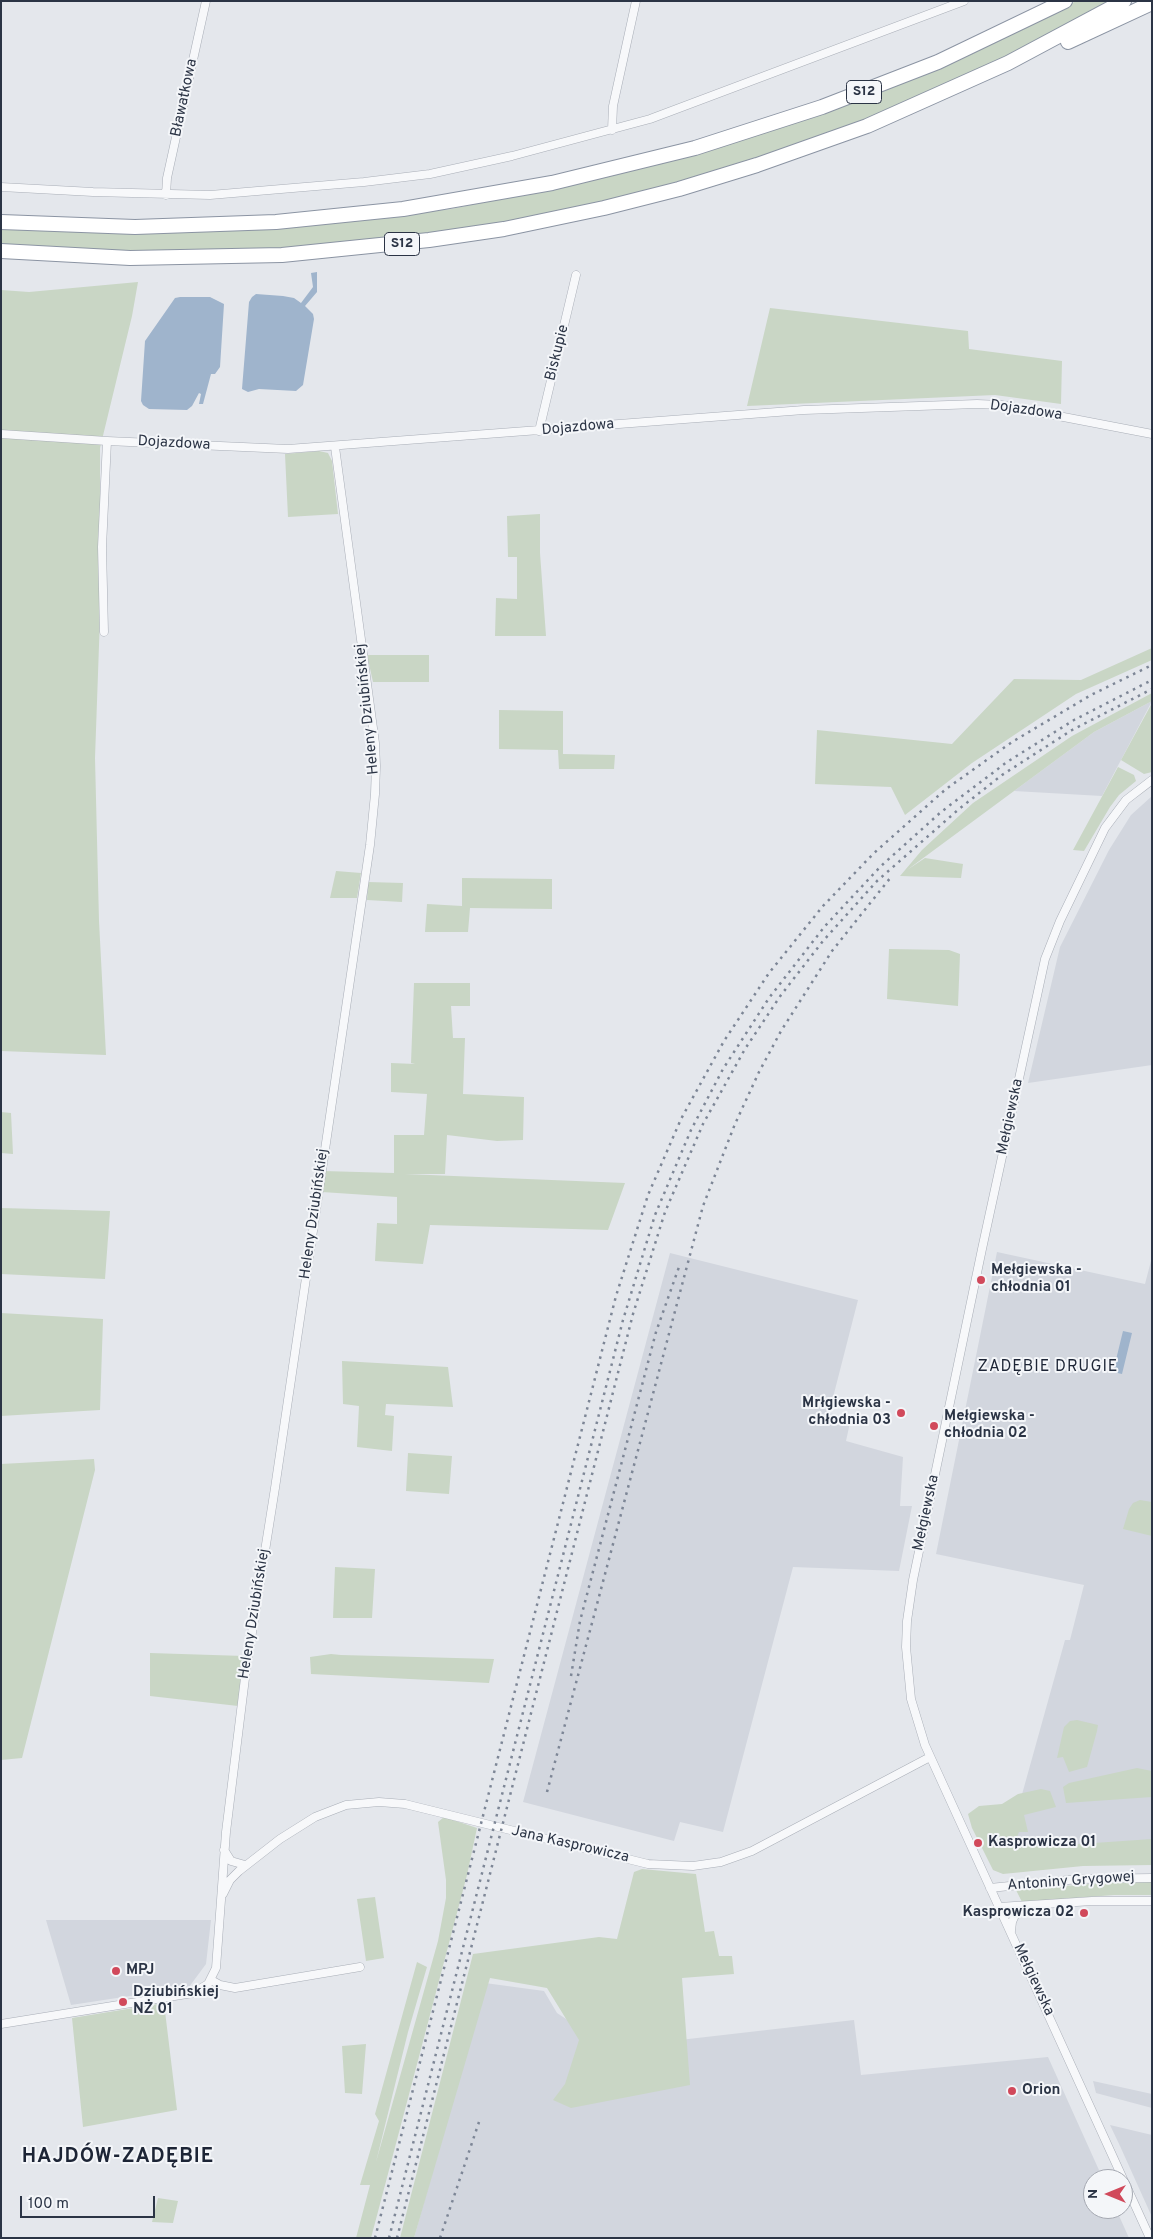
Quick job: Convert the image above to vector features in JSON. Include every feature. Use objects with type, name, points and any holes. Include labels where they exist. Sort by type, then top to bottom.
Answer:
[{"type":"highway","points":[[1028,20],[1054,1]]},
{"type":"highway","name":"S12","points":[[1,222],[135,226],[247,224],[365,214],[525,189],[662,157],[781,121],[907,75],[1028,20],[1065,1]]},
{"type":"highway","name":"S12","points":[[1,251],[130,258],[250,256],[390,245],[504,229],[604,208],[679,189],[757,165],[867,126],[977,78],[1038,48],[1124,1]]},
{"type":"highway","points":[[977,78],[1036,57],[1152,3]]},
{"type":"street","name":"Bławatkowa","points":[[166,195],[167,178],[206,1]]},
{"type":"street","points":[[612,130],[613,106],[636,1]]},
{"type":"street","points":[[1,187],[166,195],[252,193],[430,174],[612,130],[683,108],[964,1]]},
{"type":"street","name":"Biskupie","points":[[539,431],[576,275]]},
{"type":"street","name":"Dojazdowa","points":[[1,434],[278,449],[335,447],[804,410],[977,404],[1001,405],[1152,434]]},
{"type":"street","points":[[104,632],[102,546],[107,441]]},
{"type":"street","name":"Heleny Dziubińskiej","points":[[211,1980],[216,1963],[224,1850],[246,1670],[275,1488],[370,845],[374,802],[376,753],[335,447]]},
{"type":"street","name":"Mełgiewska","points":[[1150,2238],[930,1757],[914,1712],[909,1687],[906,1647],[908,1609],[972,1295],[1044,967],[1060,921],[1105,828],[1126,800],[1152,780]]},
{"type":"street","name":"Jana Kasprowicza","points":[[222,1897],[230,1880],[245,1866],[300,1826],[323,1813],[346,1805],[379,1802],[396,1803],[435,1810],[501,1829],[648,1864],[703,1865],[740,1856],[766,1844],[930,1757]]},
{"type":"street","points":[[224,1850],[231,1861],[245,1866]]},
{"type":"street","name":"Antoniny Grygowej","points":[[990,1888],[1078,1879],[1152,1878]]},
{"type":"street","name":"Antoniny Grygowej","points":[[999,1907],[1092,1901],[1152,1901]]},
{"type":"street","points":[[1012,1935],[1012,1922],[1016,1913],[1033,1906]]},
{"type":"street","points":[[1,2024],[188,1994],[199,1991],[211,1980],[220,1985],[235,1988],[360,1967]]},
{"type":"shaded area","points":[[1152,701],[1102,796],[1014,791],[1094,732]]},
{"type":"shaded area","points":[[1152,796],[1152,1065],[1028,1083],[1060,947],[1109,850],[1131,815]]},
{"type":"shaded area","points":[[997,1252],[1145,1284],[1152,1257],[1152,1845],[1004,1859],[1065,1640],[1070,1640],[1084,1585],[936,1554]]},
{"type":"shaded area","points":[[670,1253],[858,1300],[829,1413],[851,1418],[846,1441],[903,1457],[900,1506],[912,1506],[899,1571],[793,1567],[723,1832],[680,1822],[674,1841],[523,1802]]},
{"type":"shaded area","points":[[46,1920],[211,1920],[206,1964],[189,1987],[71,2005]]},
{"type":"shaded area","points":[[485,1983],[544,1991],[557,2013],[610,2048],[854,2020],[861,2075],[1048,2057],[1098,2169],[1083,2169],[1083,2219],[1120,2219],[1129,2238],[414,2238]]},
{"type":"shaded area","points":[[1093,2081],[1152,2094],[1152,2108],[1096,2093]]},
{"type":"shaded area","points":[[1110,2125],[1152,2135],[1152,2217],[1133,2175],[1133,2169],[1130,2169]]},
{"type":"green space","points":[[1076,1],[1112,1],[961,80],[844,128],[768,155],[637,194],[531,217],[455,230],[374,241],[291,248],[170,252],[1,245],[1,227],[89,232],[170,233],[292,227],[451,209],[603,178],[696,155],[839,106],[1025,28]]},
{"type":"green space","points":[[138,282],[132,316],[100,448],[100,617],[95,758],[99,921],[106,1055],[1,1051],[1,290],[29,292]]},
{"type":"green space","points":[[770,308],[968,331],[969,349],[1062,361],[1061,404],[995,395],[747,406]]},
{"type":"green space","points":[[319,451],[328,453],[332,461],[338,514],[288,517],[285,454]]},
{"type":"green space","points":[[540,514],[540,553],[546,636],[495,636],[496,598],[517,599],[517,557],[508,557],[507,516]]},
{"type":"green space","points":[[1152,648],[1152,660],[1076,694],[972,763],[905,815],[891,787],[815,784],[817,730],[952,744],[1014,679],[1081,680]]},
{"type":"green space","points":[[367,655],[429,655],[429,682],[373,682]]},
{"type":"green space","points":[[1152,693],[1152,701],[1094,732],[907,870],[925,858],[963,864],[961,878],[900,876],[922,850],[973,803],[1072,736]]},
{"type":"green space","points":[[1152,703],[1152,772],[1144,774],[1121,760]]},
{"type":"green space","points":[[499,710],[563,711],[563,754],[615,755],[614,769],[559,769],[558,750],[499,749]]},
{"type":"green space","points":[[1118,767],[1134,775],[1136,781],[1119,795],[1110,807],[1084,851],[1073,850]]},
{"type":"green space","points":[[336,871],[361,873],[357,898],[330,898]]},
{"type":"green space","points":[[462,878],[552,879],[552,909],[470,908],[468,932],[425,932],[427,904],[462,906]]},
{"type":"green space","points":[[368,882],[403,883],[402,902],[367,900]]},
{"type":"green space","points":[[889,949],[949,950],[960,954],[958,1006],[887,999]]},
{"type":"green space","points":[[414,983],[470,983],[470,1006],[451,1006],[453,1038],[465,1038],[463,1094],[524,1097],[523,1140],[497,1141],[447,1135],[445,1174],[405,1174],[625,1183],[608,1230],[430,1225],[423,1264],[375,1261],[377,1223],[397,1224],[397,1197],[322,1192],[323,1171],[394,1173],[394,1135],[424,1135],[427,1094],[391,1092],[391,1063],[415,1064],[411,1063]]},
{"type":"green space","points":[[1,1112],[11,1113],[13,1154],[1,1153]]},
{"type":"green space","points":[[1,1208],[110,1211],[105,1279],[1,1274]]},
{"type":"green space","points":[[1,1313],[103,1319],[100,1410],[1,1416]]},
{"type":"green space","points":[[342,1361],[448,1367],[453,1407],[386,1404],[385,1415],[394,1416],[392,1451],[357,1447],[359,1406],[343,1404]]},
{"type":"green space","points":[[408,1453],[452,1456],[449,1494],[406,1491]]},
{"type":"green space","points":[[94,1459],[95,1470],[22,1758],[1,1760],[1,1464]]},
{"type":"green space","points":[[1140,1500],[1152,1502],[1152,1536],[1123,1529],[1129,1509],[1133,1503]]},
{"type":"green space","points":[[335,1567],[375,1569],[372,1618],[333,1618]]},
{"type":"green space","points":[[150,1653],[244,1656],[238,1706],[150,1696]]},
{"type":"green space","points":[[331,1654],[494,1659],[489,1683],[311,1674],[310,1657]]},
{"type":"green space","points":[[1077,1720],[1098,1725],[1087,1767],[1069,1772],[1063,1757],[1057,1758],[1064,1727],[1070,1721]]},
{"type":"green space","points":[[1137,1768],[1152,1771],[1152,1797],[1066,1803],[1063,1787],[1069,1783]]},
{"type":"green space","points":[[1041,1789],[1050,1791],[1056,1807],[1024,1815],[1028,1832],[1019,1832],[1017,1837],[1019,1841],[1025,1842],[1029,1838],[1032,1847],[1065,1840],[1065,1845],[1152,1839],[1152,1865],[1083,1866],[1003,1874],[993,1870],[972,1828],[968,1814],[979,1806],[1002,1804],[1018,1794]]},
{"type":"green space","points":[[444,1817],[477,1828],[467,1875],[371,2238],[356,2238],[370,2185],[360,2185],[379,2121],[375,2114],[417,1962],[427,1967],[408,2032],[376,2162],[438,1941],[446,1898],[446,1880],[438,1822]]},
{"type":"green space","points":[[642,1869],[696,1874],[705,1932],[714,1931],[719,1956],[732,1956],[734,1974],[682,1978],[690,2085],[571,2108],[553,2100],[565,2084],[579,2040],[547,1988],[490,1978],[414,2238],[400,2238],[473,1954],[599,1937],[617,1939],[634,1872]]},
{"type":"green space","points":[[1114,1882],[1152,1882],[1152,1895],[1114,1895],[1022,1902],[1016,1890]]},
{"type":"green space","points":[[375,1897],[384,1958],[366,1961],[357,1899]]},
{"type":"green space","points":[[164,2003],[177,2110],[83,2127],[72,2018]]},
{"type":"green space","points":[[366,2044],[362,2094],[345,2093],[342,2046]]},
{"type":"green space","points":[[158,2198],[178,2201],[173,2223],[152,2222]]},
{"type":"water","points":[[317,272],[317,292],[305,306],[313,314],[314,319],[303,385],[296,391],[259,389],[248,392],[242,389],[249,302],[252,297],[256,294],[283,296],[294,298],[301,303],[313,287],[311,273]]},
{"type":"water","points":[[210,297],[224,304],[220,367],[215,374],[211,374],[203,404],[199,404],[201,394],[199,393],[192,406],[187,410],[149,409],[141,401],[145,341],[175,298]]},
{"type":"water","points":[[1123,1331],[1132,1333],[1122,1374],[1113,1372]]},
{"type":"railway","points":[[375,2238],[616,1296],[648,1195],[681,1119],[724,1041],[769,973],[823,906],[874,853],[946,789],[1012,742],[1091,695],[1152,665]]},
{"type":"railway","points":[[389,2238],[623,1320],[655,1215],[691,1130],[723,1069],[769,998],[825,926],[881,866],[941,812],[1007,762],[1074,720],[1152,680]]},
{"type":"railway","points":[[397,2238],[633,1314],[665,1212],[703,1124],[745,1049],[781,995],[823,941],[877,881],[959,809],[1002,775],[1072,730],[1152,689]]},
{"type":"railway","points":[[547,1792],[703,1206],[735,1124],[759,1072],[781,1031],[832,951],[891,877]]},
{"type":"railway","points":[[571,1676],[580,1621],[656,1332],[679,1267]]},
{"type":"railway","points":[[440,2238],[479,2122]]},
{"type":"place","name":"Mełgiewska - chłodnia 01","points":[[981,1280]]},
{"type":"place","name":"Mrłgiewska - chłodnia 03","points":[[901,1413]]},
{"type":"place","name":"Mełgiewska - chłodnia 02","points":[[934,1426]]},
{"type":"place","name":"Kasprowicza 01","points":[[978,1843]]},
{"type":"place","name":"Kasprowicza 02","points":[[1084,1913]]},
{"type":"place","name":"MPJ","points":[[116,1971]]},
{"type":"place","name":"Dziubińskiej NŻ 01","points":[[123,2002]]},
{"type":"place","name":"Orion","points":[[1012,2091]]},
{"type":"district","name":"ZADĘBIE DRUGIE","points":[[1048,1368]]},
{"type":"district","name":"HAJDÓW-ZADĘBIE","points":[[118,2158]]}]
